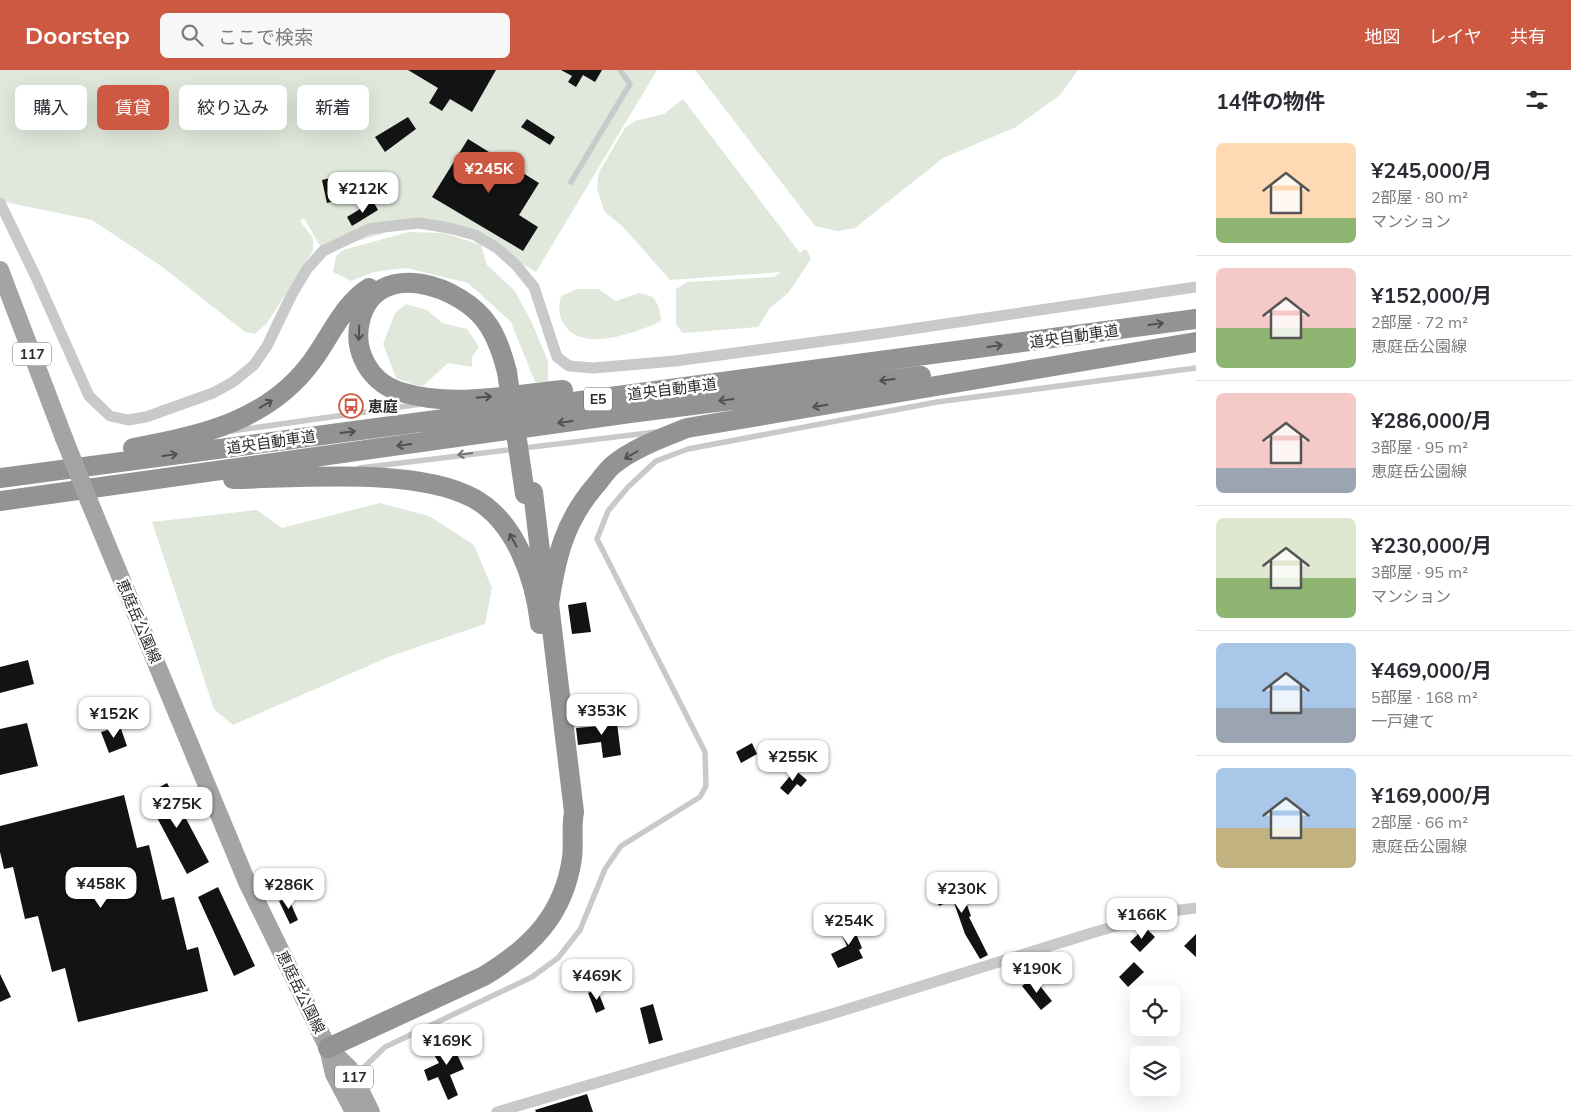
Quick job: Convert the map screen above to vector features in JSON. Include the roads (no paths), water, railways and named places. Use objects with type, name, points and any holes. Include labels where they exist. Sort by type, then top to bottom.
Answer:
[{"type":"highway","points":[[0,468],[186,438],[222,428],[268,404],[292,387],[349,307],[364,290],[380,280],[400,275],[416,274],[439,278],[460,286],[478,298],[493,315],[500,327],[511,372],[574,812],[572,857],[565,888],[555,912],[538,934],[521,951],[484,976],[328,1048]]},
{"type":"highway","points":[[511,372],[489,326],[466,301],[450,292],[419,283],[403,283],[379,292],[369,302],[362,314],[359,326],[361,353],[368,368],[375,377],[394,390],[418,396],[452,400],[958,352]]},
{"type":"highway","name":"道央自動車道","points":[[0,478],[1196,319]]},
{"type":"highway","name":"道央自動車道","points":[[0,501],[742,398],[1196,342]]},
{"type":"highway","points":[[543,605],[554,572],[563,535],[583,500],[612,466],[653,442],[688,428],[1196,342]]},
{"type":"highway","points":[[134,481],[359,478],[413,481],[455,490],[475,498],[491,510],[506,527],[543,605]]},
{"type":"main road","name":"恵庭岳公園線","points":[[0,270],[89,501],[247,882],[328,1048],[334,1074],[354,1112]]},
{"type":"main road","name":"恵庭岳公園線","points":[[328,1048],[349,1068],[372,1112]]},
{"type":"street","points":[[0,203],[35,275],[89,396],[110,416],[128,420],[164,411],[213,393],[233,382],[254,365],[268,346],[291,296],[307,269],[323,251],[370,229],[383,227],[419,223],[449,228],[475,234],[497,248],[518,266],[534,287],[556,357],[570,366],[593,368],[675,361],[817,342],[1196,287]]},
{"type":"street","points":[[496,1112],[835,1013],[1095,932],[1164,912],[1196,908]]},
{"type":"lane","points":[[572,182],[630,84],[620,70]]},
{"type":"lane","points":[[354,1078],[385,1047],[532,977],[558,958],[580,930],[605,869],[620,846],[700,797],[706,786],[705,752],[597,539],[608,511],[628,487],[656,461],[688,449],[937,402],[1196,368]]},
{"type":"lane","points":[[186,438],[452,400]]},
{"type":"lane","points":[[269,479],[549,443],[688,428]]},
{"type":"place","name":"恵庭","points":[[351,406]]}]
